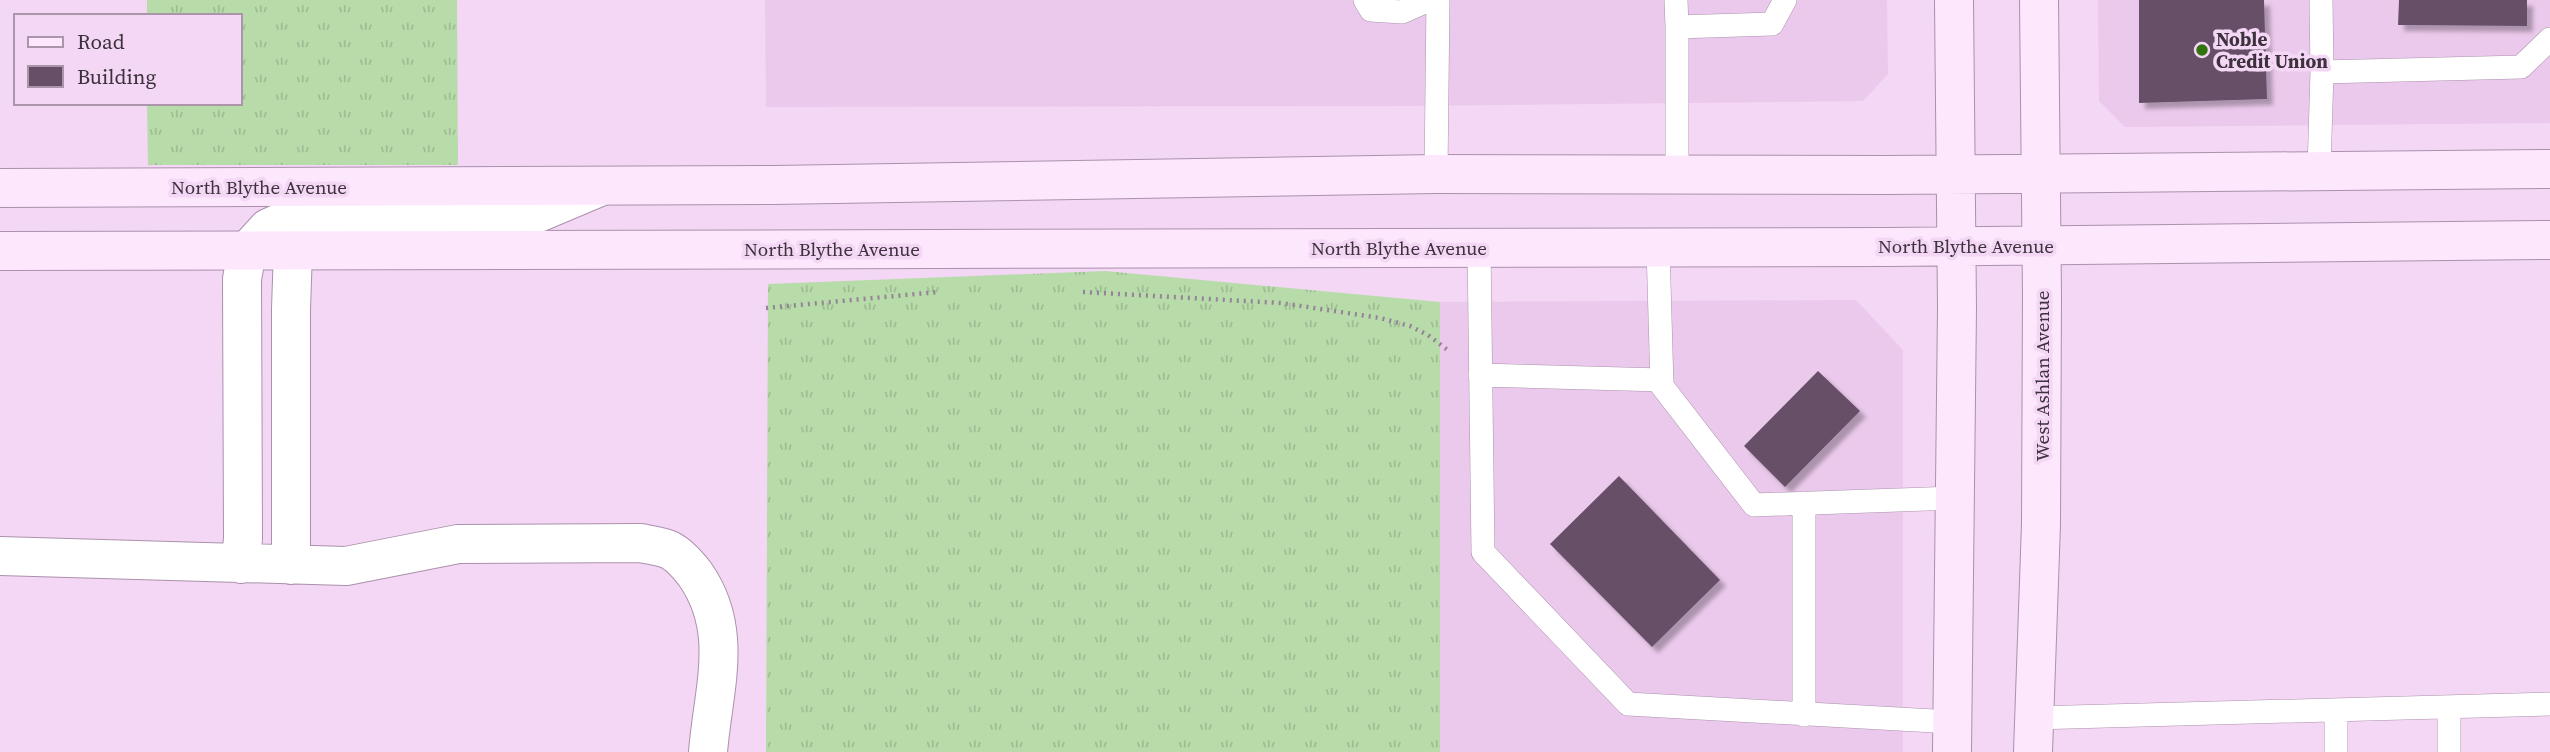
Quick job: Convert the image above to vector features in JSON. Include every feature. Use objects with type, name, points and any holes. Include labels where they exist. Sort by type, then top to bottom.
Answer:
[{"type":"street","points":[[1952,737],[1957,247],[1955,0]]},
{"type":"street","name":"West Ashlan Avenue","points":[[2034,735],[2041,524],[2039,0]]},
{"type":"street","name":"North Blythe Avenue","points":[[0,188],[602,186],[1436,174],[1956,174],[2550,169]]},
{"type":"street","name":"North Blythe Avenue","points":[[247,251],[268,228],[297,215],[538,213],[602,186]]},
{"type":"street","name":"North Blythe Avenue","points":[[0,251],[1957,247],[2550,240]]},
{"type":"street","points":[[241,564],[242,279],[247,251]]},
{"type":"street","points":[[291,565],[293,251]]},
{"type":"street","points":[[242,420],[293,418]]},
{"type":"street","points":[[0,556],[346,566],[458,544],[641,543],[669,549],[688,565],[707,592],[718,624],[716,703],[708,752]]},
{"type":"lane","points":[[1365,0],[1371,10],[1402,12],[1429,0]]},
{"type":"lane","points":[[1436,174],[1438,0]]},
{"type":"lane","points":[[1676,0],[1677,174]]},
{"type":"lane","points":[[1677,27],[1772,24],[1785,0]]},
{"type":"lane","points":[[2319,170],[2321,0]]},
{"type":"lane","points":[[2322,72],[2521,67],[2550,39]]},
{"type":"lane","points":[[1479,247],[1483,552],[1628,704],[1804,715],[1952,737]]},
{"type":"lane","points":[[1658,247],[1662,386],[1754,505],[1955,498]]},
{"type":"lane","points":[[1480,375],[1662,380]]},
{"type":"lane","points":[[1804,503],[1804,715]]},
{"type":"lane","points":[[2034,735],[2336,710],[2550,704]]},
{"type":"lane","points":[[2449,708],[2449,752]]},
{"type":"lane","points":[[2336,710],[2336,752]]},
{"type":"path","points":[[766,308],[946,292]]},
{"type":"path","points":[[1076,292],[1281,303],[1380,318],[1410,326],[1428,335],[1480,375]]},
{"type":"shaded area","points":[[765,0],[1887,0],[1888,74],[1863,101],[1410,106],[766,107]]},
{"type":"shaded area","points":[[2098,0],[2550,0],[2550,123],[2125,127],[2099,101]]},
{"type":"shaded area","points":[[1856,300],[1903,350],[1903,752],[1440,752],[1440,302]]},
{"type":"green space","points":[[147,0],[457,0],[458,165],[148,165],[147,105],[242,105],[242,14],[147,14]]},
{"type":"green space","points":[[1105,271],[1440,302],[1440,752],[766,752],[768,284]]},
{"type":"building","name":"Noble Credit Union","points":[[2139,0],[2264,0],[2267,99],[2139,103]]},
{"type":"building","points":[[2399,0],[2527,0],[2527,26],[2398,25]]},
{"type":"building","points":[[1818,371],[1860,411],[1785,487],[1744,446]]},
{"type":"building","points":[[1619,476],[1720,580],[1652,647],[1550,544]]},
{"type":"place","name":"Noble Credit Union","points":[[2202,50]]}]
